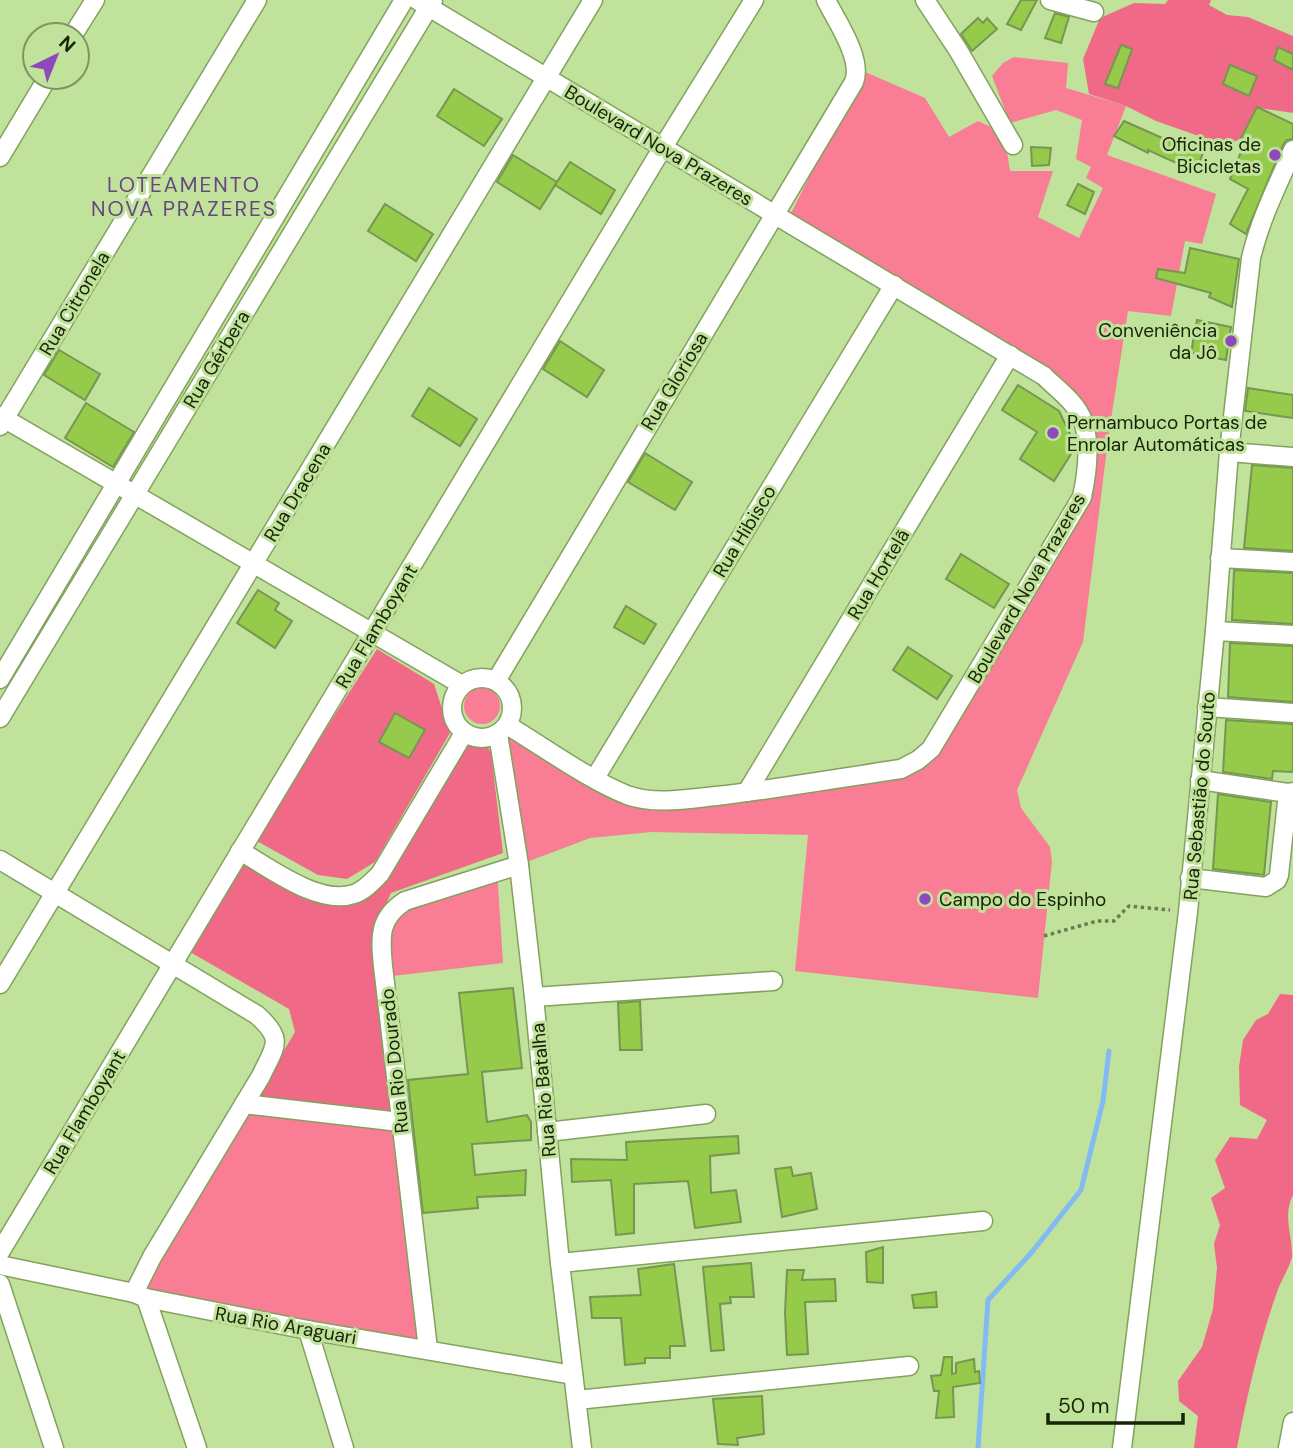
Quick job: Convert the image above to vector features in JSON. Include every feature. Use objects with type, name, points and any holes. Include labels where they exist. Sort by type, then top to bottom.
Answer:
[{"type":"street","points":[[82,21],[94,0]]},
{"type":"street","name":"Rua Citronela","points":[[2,420],[257,0]]},
{"type":"street","name":"Rua Gérbera","points":[[0,679],[118,485],[404,0]]},
{"type":"street","name":"Rua Dracena","points":[[0,984],[593,0]]},
{"type":"street","name":"Rua Flamboyant","points":[[0,1252],[663,147],[754,0]]},
{"type":"street","name":"Rua Gloriosa","points":[[496,681],[854,82],[857,71],[855,59],[826,0]]},
{"type":"street","points":[[925,0],[1013,145]]},
{"type":"street","points":[[1050,0],[1094,12]]},
{"type":"street","name":"Rua Gérbera","points":[[0,719],[136,495],[426,2]]},
{"type":"street","name":"Boulevard Nova Prazeres","points":[[426,2],[547,78],[1044,376],[1072,403],[1083,421],[1089,466],[1082,498],[931,749],[918,761],[901,769],[747,792],[678,800],[648,799],[628,795],[503,729]]},
{"type":"street","points":[[0,157],[40,91]]},
{"type":"street","name":"Rua Sebastião do Souto","points":[[1122,1448],[1188,912],[1229,453],[1251,258],[1267,208],[1293,150]]},
{"type":"street","name":"Rua Hibisco","points":[[595,778],[894,285]]},
{"type":"street","name":"Rua Hortelã","points":[[747,792],[1010,355]]},
{"type":"street","points":[[2,420],[462,685]]},
{"type":"street","points":[[1229,453],[1293,457]]},
{"type":"street","points":[[1220,558],[1293,562]]},
{"type":"street","points":[[1215,631],[1293,635]]},
{"type":"street","points":[[478,677],[496,681],[504,687],[512,705],[512,715],[503,729],[481,738],[464,733],[454,720],[451,705],[457,690],[478,677]]},
{"type":"street","points":[[1207,707],[1293,713]]},
{"type":"street","name":"Rua Rio Batalha","points":[[503,729],[582,1448]]},
{"type":"street","points":[[240,851],[318,894],[342,897],[355,894],[380,874],[464,733]]},
{"type":"street","points":[[1190,878],[1266,887],[1271,884],[1279,875],[1290,793],[1200,780]]},
{"type":"street","points":[[0,860],[257,1015],[271,1028],[275,1038],[275,1048],[244,1104],[152,1257],[140,1296],[197,1448]]},
{"type":"street","name":"Rua Rio Dourado","points":[[428,1349],[381,948],[385,919],[405,901],[519,865]]},
{"type":"street","points":[[534,998],[774,981]]},
{"type":"street","points":[[244,1104],[400,1122]]},
{"type":"street","points":[[547,1132],[706,1114]]},
{"type":"street","points":[[560,1263],[983,1221]]},
{"type":"street","name":"Rua Rio Araguari","points":[[0,1265],[308,1330],[573,1375]]},
{"type":"street","points":[[0,1284],[54,1448]]},
{"type":"street","points":[[308,1330],[344,1448]]},
{"type":"street","points":[[577,1400],[909,1366]]},
{"type":"street","points":[[1290,1447],[1293,1422]]},
{"type":"path","points":[[1044,936],[1097,921],[1114,921],[1129,906],[1188,912]]},
{"type":"shaded area","points":[[1168,0],[1211,0],[1209,5],[1227,15],[1248,17],[1293,36],[1293,113],[1259,108],[1241,138],[1227,146],[1089,94],[1083,59],[1100,18],[1134,3],[1165,4]]},
{"type":"shaded area","points":[[1014,57],[1068,63],[1066,88],[1126,106],[1107,155],[1216,194],[1202,244],[1185,241],[1171,316],[1128,311],[1109,432],[1083,642],[1017,790],[1021,808],[1050,847],[1052,861],[1038,998],[795,971],[808,835],[651,832],[590,838],[519,865],[503,729],[647,799],[918,760],[1082,498],[1089,466],[1072,403],[790,215],[863,71],[925,98],[949,137],[978,121],[1004,133],[1010,171],[1053,171],[1038,217],[1079,238],[1103,188],[1086,178],[1091,167],[1076,159],[1082,120],[1056,110],[1010,123],[992,76],[1003,63]]},
{"type":"shaded area","points":[[377,649],[434,684],[450,733],[375,862],[347,879],[318,875],[255,840]]},
{"type":"shaded area","points":[[482,688],[495,693],[500,706],[495,719],[482,724],[469,719],[464,706],[469,693]]},
{"type":"shaded area","points":[[471,744],[487,746],[491,753],[503,853],[391,893],[380,919],[395,1117],[254,1100],[295,1032],[289,1009],[190,952],[242,859],[347,904],[380,881],[459,750]]},
{"type":"shaded area","points":[[497,871],[503,963],[384,977],[392,910]]},
{"type":"shaded area","points":[[1280,994],[1293,995],[1293,1195],[1288,1211],[1292,1257],[1265,1330],[1237,1448],[1194,1448],[1198,1416],[1179,1401],[1178,1381],[1202,1347],[1213,1309],[1217,1268],[1214,1244],[1220,1225],[1211,1198],[1225,1188],[1215,1160],[1230,1137],[1257,1139],[1267,1120],[1240,1105],[1239,1067],[1243,1040],[1256,1020],[1268,1014]]},
{"type":"shaded area","points":[[244,1104],[400,1122],[428,1349],[134,1293]]},
{"type":"building","points":[[1021,0],[1037,0],[1021,30],[1007,24]]},
{"type":"building","points":[[1055,13],[1069,17],[1061,43],[1045,38]]},
{"type":"building","points":[[978,18],[983,23],[987,18],[997,29],[972,51],[961,34]]},
{"type":"building","points":[[1121,45],[1132,49],[1118,88],[1105,84]]},
{"type":"building","points":[[1278,47],[1293,54],[1293,70],[1274,60]]},
{"type":"building","points":[[1230,65],[1257,76],[1249,96],[1223,84]]},
{"type":"building","points":[[454,89],[502,119],[484,146],[437,116]]},
{"type":"building","points":[[1257,107],[1293,124],[1293,139],[1287,140],[1283,145],[1246,234],[1230,224],[1248,189],[1230,179],[1246,140],[1241,138]]},
{"type":"building","points":[[1124,121],[1178,145],[1179,141],[1203,153],[1196,172],[1114,136]]},
{"type":"building","points":[[1031,147],[1051,148],[1049,165],[1032,166]]},
{"type":"building","points":[[513,155],[557,182],[540,209],[497,182]]},
{"type":"building","points":[[570,162],[615,190],[601,214],[555,185]]},
{"type":"building","points":[[1078,184],[1094,192],[1085,214],[1067,205]]},
{"type":"building","points":[[385,204],[433,234],[416,261],[368,231]]},
{"type":"building","points":[[1190,248],[1239,259],[1232,307],[1209,297],[1211,293],[1156,278],[1158,269],[1185,273]]},
{"type":"building","points":[[1197,320],[1231,327],[1226,360],[1191,353]]},
{"type":"building","points":[[560,341],[604,370],[587,397],[543,369]]},
{"type":"building","points":[[59,350],[100,374],[85,400],[44,375]]},
{"type":"building","name":"Pernambuco Portas de Enrolar Automáticas","points":[[1018,385],[1059,411],[1070,434],[1071,454],[1054,481],[1020,459],[1037,432],[1002,410]]},
{"type":"building","points":[[429,388],[477,419],[460,446],[412,416]]},
{"type":"building","points":[[1248,388],[1293,395],[1293,418],[1245,411]]},
{"type":"building","points":[[86,403],[134,432],[113,467],[65,438]]},
{"type":"building","points":[[645,453],[692,482],[675,510],[628,482]]},
{"type":"building","points":[[1252,465],[1293,468],[1293,551],[1244,548]]},
{"type":"building","points":[[961,554],[1009,584],[994,608],[946,579]]},
{"type":"building","points":[[1234,570],[1293,573],[1293,624],[1232,620]]},
{"type":"building","points":[[258,590],[279,603],[275,610],[292,621],[275,648],[237,623]]},
{"type":"building","points":[[626,606],[656,624],[644,644],[614,627]]},
{"type":"building","points":[[1230,643],[1293,646],[1293,702],[1228,697]]},
{"type":"building","points":[[908,647],[952,676],[937,699],[893,670]]},
{"type":"building","points":[[395,713],[425,730],[409,758],[379,742]]},
{"type":"building","points":[[1226,720],[1293,724],[1293,772],[1273,771],[1272,779],[1223,772]]},
{"type":"building","points":[[1218,794],[1271,802],[1264,875],[1213,869]]},
{"type":"building","points":[[513,988],[522,1068],[482,1072],[487,1122],[527,1115],[531,1122],[531,1140],[472,1144],[475,1175],[526,1170],[525,1195],[477,1197],[478,1208],[423,1213],[408,1080],[468,1074],[459,993]]},
{"type":"building","points":[[640,1001],[642,1050],[620,1050],[618,1003]]},
{"type":"building","points":[[738,1136],[739,1153],[710,1156],[711,1193],[736,1190],[741,1222],[695,1228],[688,1181],[634,1184],[634,1233],[616,1235],[611,1180],[572,1182],[571,1159],[627,1160],[626,1142]]},
{"type":"building","points":[[791,1167],[793,1176],[811,1173],[817,1209],[782,1217],[775,1169]]},
{"type":"building","points":[[883,1247],[883,1283],[867,1282],[866,1252]]},
{"type":"building","points":[[751,1263],[754,1297],[730,1297],[731,1303],[720,1304],[724,1350],[711,1351],[703,1267]]},
{"type":"building","points":[[674,1264],[685,1346],[670,1346],[670,1358],[645,1358],[645,1363],[625,1365],[621,1318],[592,1318],[590,1297],[641,1295],[638,1269]]},
{"type":"building","points":[[787,1270],[804,1270],[802,1280],[835,1279],[836,1301],[805,1302],[808,1354],[787,1355]]},
{"type":"building","points":[[936,1292],[937,1307],[914,1308],[912,1295]]},
{"type":"building","points":[[944,1357],[952,1357],[952,1374],[956,1373],[956,1363],[974,1359],[975,1372],[979,1371],[980,1383],[953,1387],[954,1417],[936,1418],[939,1391],[934,1391],[931,1376],[941,1375]]},
{"type":"building","points":[[762,1396],[764,1434],[737,1438],[738,1445],[718,1444],[713,1399]]},
{"type":"waterway","points":[[978,1448],[988,1300],[1032,1252],[1081,1190],[1103,1101],[1109,1051]]},
{"type":"place","name":"Oficinas de Bicicletas","points":[[1275,155]]},
{"type":"place","name":"Conveniência da Jô","points":[[1231,341]]},
{"type":"place","name":"Pernambuco Portas de Enrolar Automáticas","points":[[1053,433]]},
{"type":"place","name":"Campo do Espinho","points":[[925,899]]},
{"type":"district","name":"LOTEAMENTO NOVA PRAZERES","points":[[184,197]]}]
